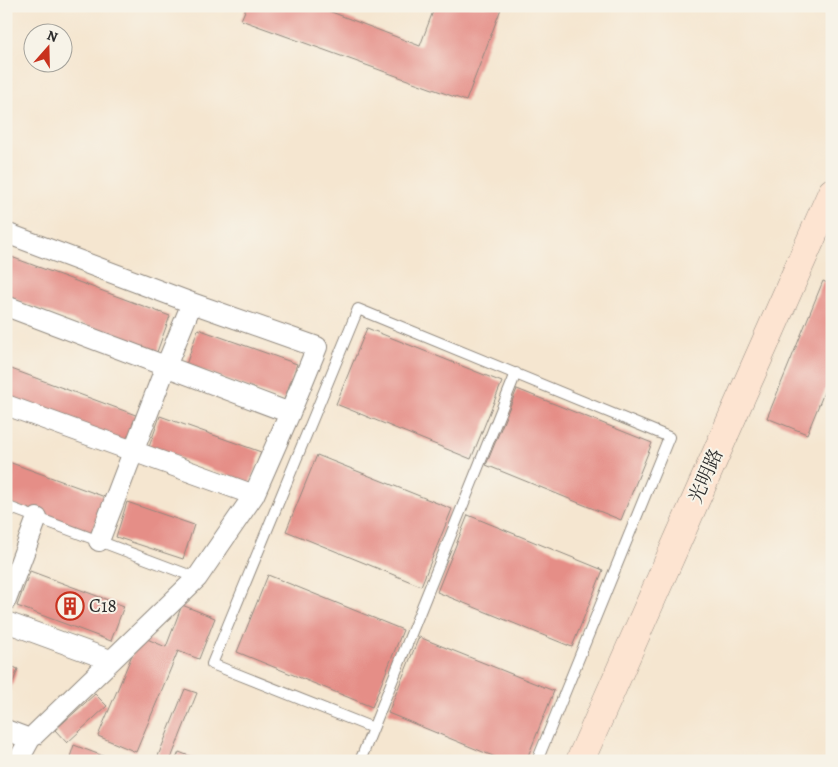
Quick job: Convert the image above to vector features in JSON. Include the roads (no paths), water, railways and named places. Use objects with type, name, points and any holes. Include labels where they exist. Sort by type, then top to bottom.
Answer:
[{"type":"street","name":"光明路","points":[[580,761],[832,192]]},
{"type":"street","points":[[6,233],[192,303],[317,347],[254,496],[196,578],[30,739],[18,761]]},
{"type":"street","points":[[99,541],[192,303]]},
{"type":"street","points":[[6,306],[290,413]]},
{"type":"street","points":[[6,406],[254,496]]},
{"type":"street","points":[[6,600],[38,518]]},
{"type":"street","points":[[6,622],[110,660]]},
{"type":"street","points":[[6,730],[30,739]]},
{"type":"lane","points":[[373,728],[212,664],[358,309],[669,437],[537,761]]},
{"type":"lane","points":[[360,761],[516,373]]},
{"type":"lane","points":[[6,506],[196,578]]},
{"type":"place","name":"C18","points":[[70,606]]}]
